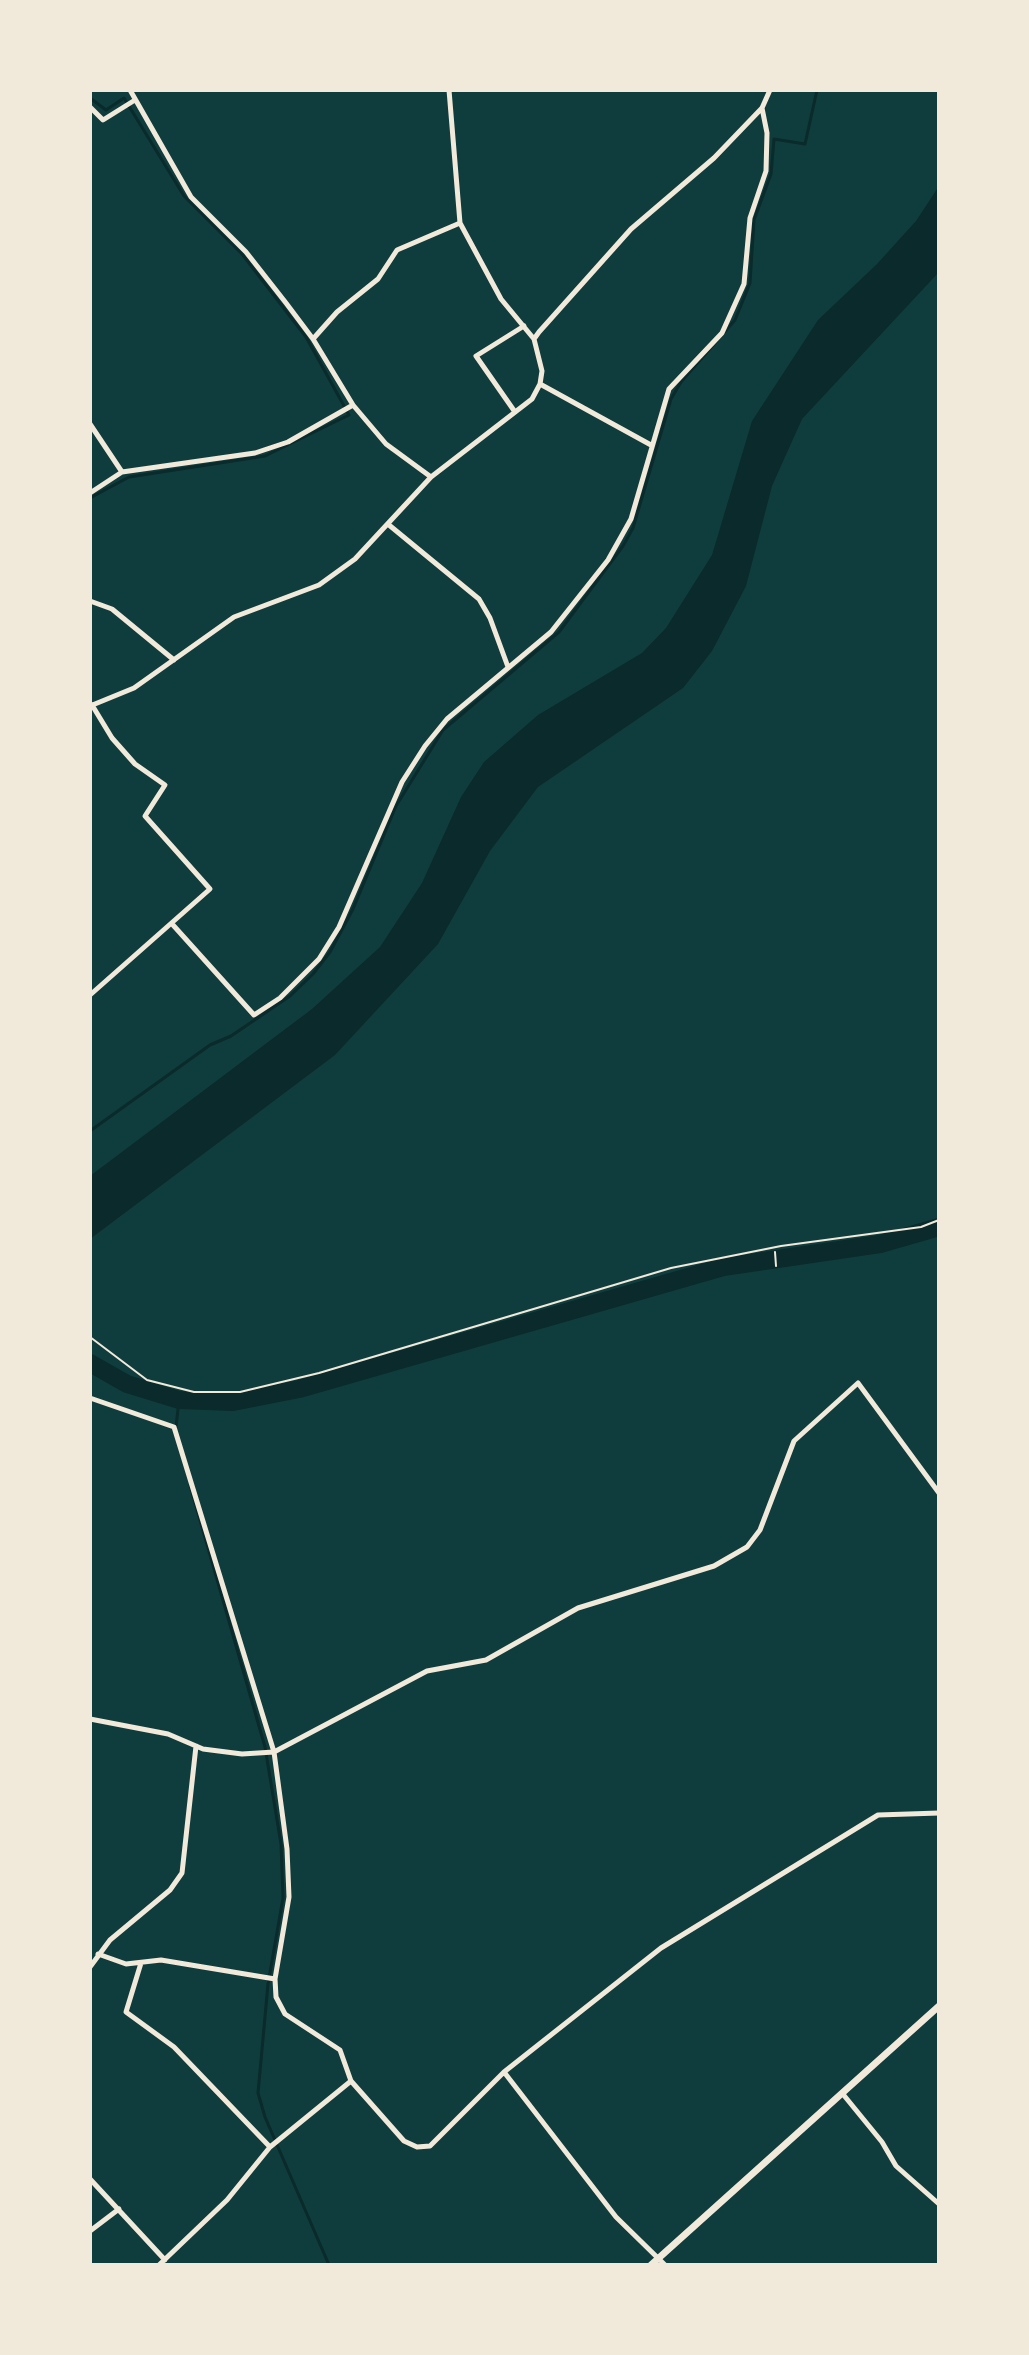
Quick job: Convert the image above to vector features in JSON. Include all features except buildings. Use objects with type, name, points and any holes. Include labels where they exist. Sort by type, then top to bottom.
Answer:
[{"type":"main road","points":[[654,2262],[939,2006]]},
{"type":"street","points":[[130,90],[191,197],[246,252],[313,339],[353,405],[386,444],[431,477]]},
{"type":"street","points":[[90,995],[173,925],[210,889],[145,816],[165,785],[135,764],[112,738],[91,705],[134,688],[234,617],[319,585],[355,559],[431,477],[532,399],[540,384],[542,371],[534,339],[501,299],[460,223],[449,90]]},
{"type":"street","points":[[534,339],[631,229],[714,158],[762,108],[770,90]]},
{"type":"street","points":[[90,107],[103,120],[135,100]]},
{"type":"street","points":[[173,925],[254,1015],[280,998],[319,959],[339,927],[402,782],[425,746],[447,719],[551,632],[621,541],[631,519],[669,389],[722,333],[744,284],[750,218],[766,171],[767,133],[762,108]]},
{"type":"street","points":[[313,339],[337,312],[378,279],[397,250],[460,223]]},
{"type":"street","points":[[515,412],[476,356],[524,326]]},
{"type":"street","points":[[540,384],[651,445]]},
{"type":"street","points":[[90,493],[122,472],[255,453],[288,442],[353,405]]},
{"type":"street","points":[[90,424],[122,472]]},
{"type":"street","points":[[389,525],[479,599],[490,618],[508,667]]},
{"type":"street","points":[[90,601],[112,609],[174,660]]},
{"type":"street","points":[[90,1719],[168,1734],[196,1746],[242,1754],[274,1752],[427,1671],[486,1660],[578,1608],[671,1580],[737,1555],[760,1530],[794,1441],[858,1383],[939,1493]]},
{"type":"street","points":[[90,1398],[174,1427],[274,1752],[287,1849],[289,1897],[275,1979],[276,1997],[285,2014],[335,2045],[343,2055],[351,2081],[404,2141],[417,2147],[430,2146],[504,2072],[661,1948],[878,1815],[939,1813]]},
{"type":"street","points":[[90,1967],[119,1931],[170,1890],[182,1873],[196,1746]]},
{"type":"street","points":[[98,1954],[126,1964],[161,1960],[275,1979]]},
{"type":"street","points":[[141,1963],[126,2012],[174,2047],[270,2147]]},
{"type":"street","points":[[504,2072],[616,2217],[654,2262],[665,2265]]},
{"type":"street","points":[[90,2179],[119,2209],[162,2263],[227,2200],[270,2147],[351,2081]]},
{"type":"street","points":[[842,2093],[882,2142],[896,2166],[939,2204]]},
{"type":"street","points":[[90,2231],[119,2209]]},
{"type":"path","points":[[90,1337],[147,1380],[194,1392],[249,1391],[671,1268],[781,1246],[921,1227],[939,1220]]},
{"type":"path","points":[[775,1252],[776,1266]]},
{"type":"water","points":[[939,186],[939,272],[802,419],[772,486],[746,586],[712,651],[683,688],[538,787],[490,851],[438,944],[335,1055],[90,1239],[90,1176],[312,1009],[380,947],[422,883],[461,797],[484,762],[538,715],[642,653],[666,628],[712,555],[752,421],[818,320],[877,264],[916,221]]},
{"type":"waterway","points":[[90,1131],[210,1045],[231,1036],[290,996],[313,974],[330,952],[353,909],[396,806],[443,730],[559,632],[623,546],[633,528],[671,399],[681,382],[735,320],[750,283],[754,220],[771,174],[774,139],[805,144],[817,90]]},
{"type":"waterway","points":[[90,98],[106,110],[124,98],[184,196],[242,254],[306,337],[349,415],[265,456],[129,477],[90,498]]},
{"type":"waterway","points":[[90,1363],[127,1384],[179,1400],[233,1402],[299,1389],[723,1267],[880,1244],[939,1227]]},
{"type":"waterway","points":[[90,1363],[127,1384],[179,1400],[233,1402],[299,1389],[723,1267]]},
{"type":"waterway","points":[[176,1427],[179,1400]]},
{"type":"waterway","points":[[190,1485],[265,1747],[281,1844],[283,1898],[268,1984],[258,2093],[265,2117],[329,2265]]}]
